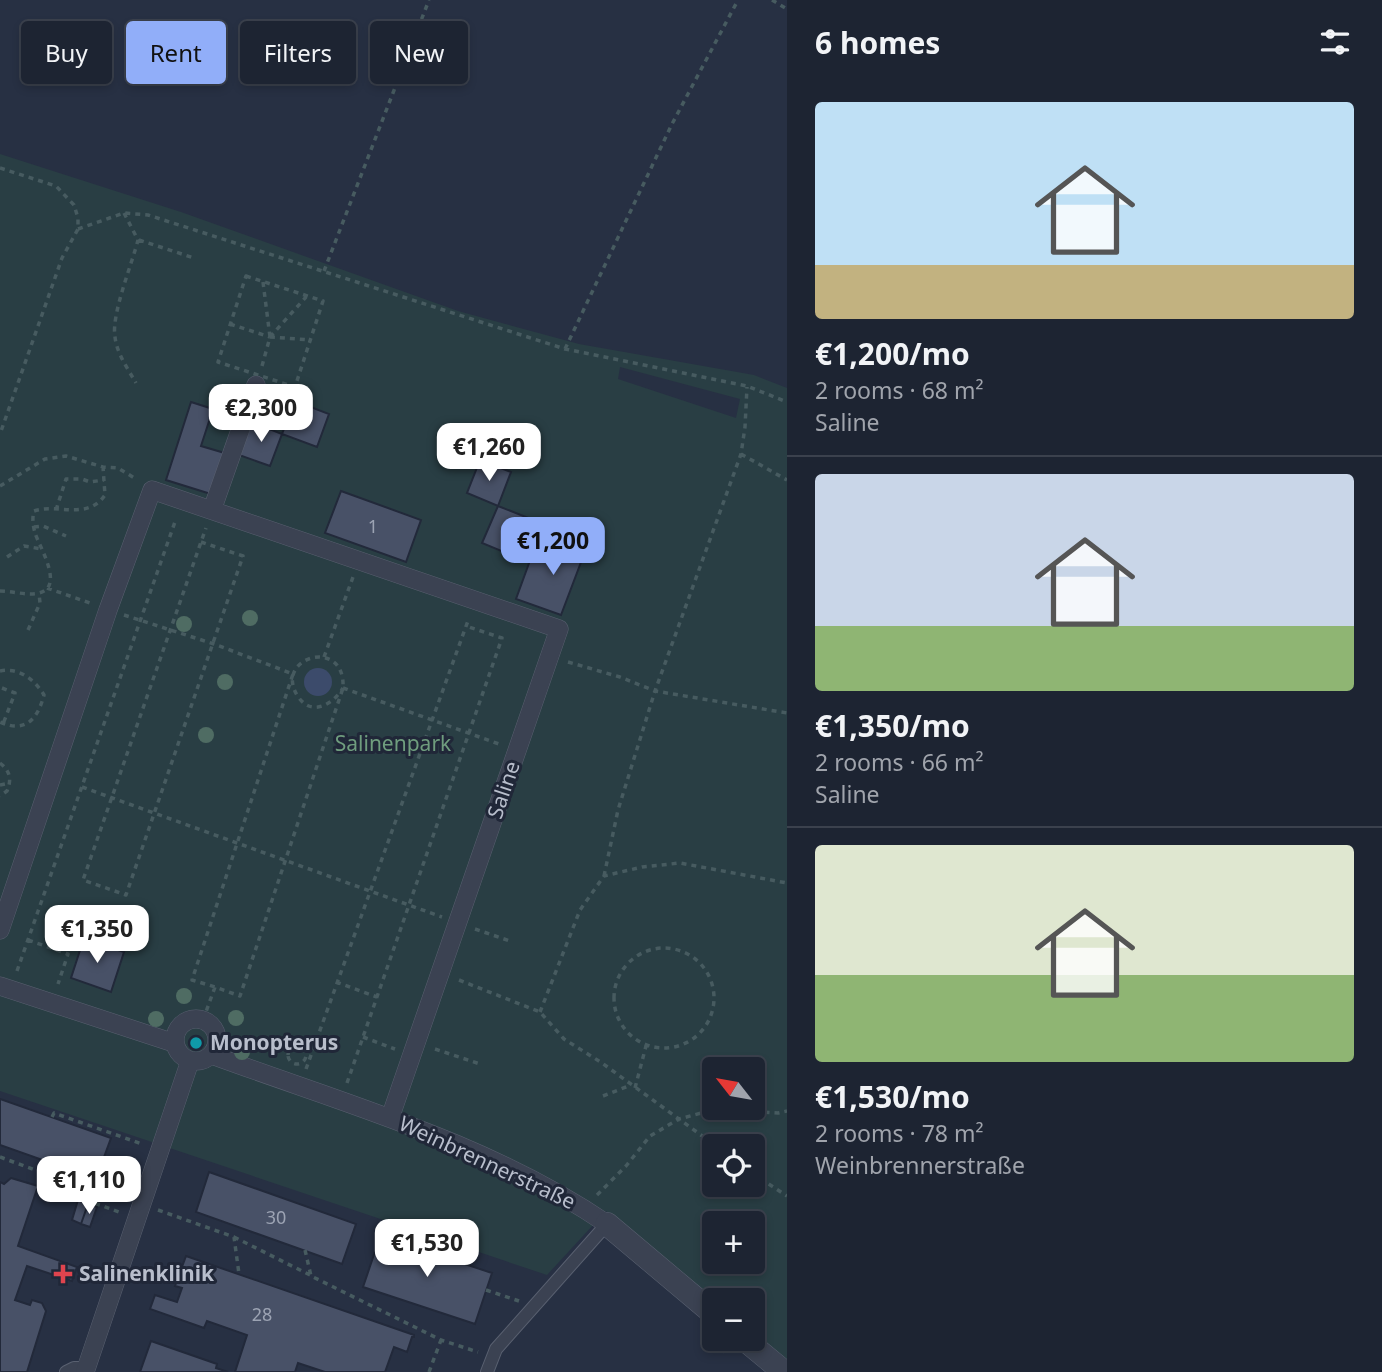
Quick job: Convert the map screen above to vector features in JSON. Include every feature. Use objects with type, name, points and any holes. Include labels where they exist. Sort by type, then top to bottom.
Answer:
[{"type":"street","points":[[212,510],[258,380]]},
{"type":"street","points":[[0,930],[108,610],[152,490]]},
{"type":"street","name":"Saline","points":[[152,490],[559,629],[390,1118]]},
{"type":"street","points":[[5,987],[174,1043]]},
{"type":"street","points":[[192,1019],[203,1020],[212,1026],[217,1035],[217,1046],[212,1055],[202,1062],[190,1061],[179,1053],[174,1043],[176,1032],[182,1024],[192,1019]]},
{"type":"street","points":[[212,1055],[390,1118]]},
{"type":"street","points":[[86,1370],[190,1061]]},
{"type":"street","name":"Weinbrennerstraße","points":[[390,1118],[499,1164],[583,1209],[607,1224],[702,1304]]},
{"type":"street","points":[[759,1351],[784,1372]]},
{"type":"lane","points":[[487,1372],[496,1349],[607,1224]]},
{"type":"lane","points":[[66,1372],[74,1368],[86,1370]]},
{"type":"path","points":[[324,271],[429,0]]},
{"type":"path","points":[[565,349],[672,124],[738,0]]},
{"type":"path","points":[[772,0],[787,9]]},
{"type":"path","points":[[0,168],[56,186],[74,205],[78,229],[62,258],[0,434]]},
{"type":"path","points":[[124,213],[138,240],[114,326],[119,353],[136,383]]},
{"type":"path","points":[[78,229],[124,213],[148,215],[565,349],[747,386],[787,402]]},
{"type":"path","points":[[138,240],[194,258]]},
{"type":"path","points":[[246,276],[307,296],[323,301],[295,387],[258,380],[218,362],[246,276]]},
{"type":"path","points":[[258,380],[270,337],[263,282]]},
{"type":"path","points":[[270,337],[307,296]]},
{"type":"path","points":[[230,324],[270,337],[311,340]]},
{"type":"path","points":[[540,1012],[580,910],[604,876],[618,810],[655,691],[741,454],[746,427],[747,386]]},
{"type":"path","points":[[741,454],[787,480]]},
{"type":"path","points":[[0,486],[45,459],[76,457],[103,467],[118,468],[152,490]]},
{"type":"path","points":[[0,591],[38,593],[47,588],[50,566],[34,527],[34,511],[75,510],[95,505],[105,495],[103,467]]},
{"type":"path","points":[[56,510],[66,480],[104,480]]},
{"type":"path","points":[[5,987],[28,940],[183,500]]},
{"type":"path","points":[[201,542],[243,556],[126,895],[83,880],[212,510]]},
{"type":"path","points":[[34,527],[43,526],[66,536]]},
{"type":"path","points":[[7,557],[24,546],[42,549]]},
{"type":"path","points":[[324,657],[359,560]]},
{"type":"path","points":[[47,588],[214,644],[293,674]]},
{"type":"path","points":[[28,630],[40,603],[38,593]]},
{"type":"path","points":[[299,1087],[475,600]]},
{"type":"path","points":[[341,1102],[502,638],[466,626]]},
{"type":"path","points":[[314,656],[324,657],[341,670],[343,688],[240,996],[192,980],[293,674],[304,660],[314,656]]},
{"type":"path","points":[[550,656],[620,677],[655,691],[787,713]]},
{"type":"path","points":[[0,671],[23,674],[36,682],[44,695],[41,710],[29,723],[16,727],[2,723],[15,693],[2,688]]},
{"type":"path","points":[[293,674],[294,690],[298,696],[303,702],[318,707],[329,705],[343,688]]},
{"type":"path","points":[[343,688],[484,739]]},
{"type":"path","points":[[0,763],[8,772],[10,783],[7,791],[0,796]]},
{"type":"path","points":[[0,785],[10,783]]},
{"type":"path","points":[[82,787],[426,911]]},
{"type":"path","points":[[604,876],[642,867],[680,863],[787,883]]},
{"type":"path","points":[[28,940],[68,954],[51,1002]]},
{"type":"path","points":[[659,948],[682,951],[697,960],[708,973],[714,990],[714,1007],[707,1023],[696,1037],[681,1045],[664,1049],[647,1046],[633,1038],[622,1027],[615,1012],[613,996],[616,980],[624,966],[636,955],[659,948]]},
{"type":"path","points":[[440,973],[540,1012],[564,1039],[702,1136]]},
{"type":"path","points":[[336,982],[377,997]]},
{"type":"path","points":[[203,1020],[215,987]]},
{"type":"path","points":[[363,1037],[397,1050]]},
{"type":"path","points":[[417,1042],[480,1064]]},
{"type":"path","points":[[633,1086],[647,1046]]},
{"type":"path","points":[[291,1048],[302,1048],[305,1051],[303,1061],[294,1064],[288,1057],[288,1052],[291,1048]]},
{"type":"path","points":[[603,1096],[633,1086]]},
{"type":"path","points":[[583,1209],[626,1167],[650,1136],[680,1119],[716,1109],[778,1113],[787,1111]]},
{"type":"path","points":[[52,1117],[54,1113],[160,1150]]},
{"type":"path","points":[[0,1157],[51,1175],[56,1189],[234,1237],[441,1340],[467,1350],[494,1354]]},
{"type":"path","points":[[765,1182],[787,1196]]},
{"type":"path","points":[[234,1237],[239,1274]]},
{"type":"path","points":[[304,1250],[311,1276]]},
{"type":"path","points":[[486,1290],[534,1306]]},
{"type":"path","points":[[429,1372],[441,1340]]},
{"type":"green space","name":"Salinenpark","points":[[0,154],[181,212],[458,311],[579,344],[754,375],[787,388],[787,1363],[765,1344],[765,1288],[702,1288],[702,1292],[606,1211],[547,1275],[0,1091]],"holes":[[[620,367],[740,399],[736,418],[618,379]]]},
{"type":"water","points":[[318,668],[328,672],[332,682],[328,692],[318,696],[308,692],[304,682],[308,672]]},
{"type":"building","points":[[295,401],[329,414],[317,447],[282,434]]},
{"type":"building","points":[[191,402],[213,409],[201,446],[228,454],[214,495],[166,480]]},
{"type":"building","points":[[252,422],[282,434],[270,466],[239,455]]},
{"type":"building","points":[[480,460],[511,472],[498,506],[467,493]]},
{"type":"building","points":[[341,491],[421,520],[406,562],[325,533]]},
{"type":"building","points":[[498,506],[531,519],[516,557],[482,543]]},
{"type":"building","points":[[567,533],[589,541],[561,615],[516,599],[532,555],[556,564]]},
{"type":"building","points":[[84,938],[124,952],[111,992],[71,978]]},
{"type":"building","points":[[0,1099],[111,1138],[96,1179],[0,1145]]},
{"type":"building","points":[[209,1172],[356,1224],[342,1264],[196,1212]]},
{"type":"building","name":"Salinenklinik","points":[[11,1178],[38,1186],[18,1246],[77,1267],[72,1281],[27,1266],[15,1300],[30,1305],[32,1300],[42,1303],[46,1311],[27,1372],[0,1372],[0,1182],[4,1184]]},
{"type":"building","points":[[78,1200],[88,1204],[81,1224],[72,1220]]},
{"type":"building","points":[[88,1204],[97,1207],[90,1227],[81,1224]]},
{"type":"building","points":[[382,1231],[405,1239],[404,1244],[492,1273],[475,1324],[363,1287]]},
{"type":"building","points":[[186,1256],[414,1337],[407,1352],[394,1347],[385,1372],[325,1372],[298,1363],[295,1372],[235,1372],[247,1335],[207,1321],[204,1328],[150,1309],[155,1295],[177,1302],[182,1288],[175,1286]]},
{"type":"building","points":[[151,1341],[217,1364],[216,1368],[228,1372],[140,1372]]},
{"type":"place","name":"Monopterus","points":[[196,1043]]},
{"type":"place","name":"Salinenklinik","points":[[63,1274]]}]
